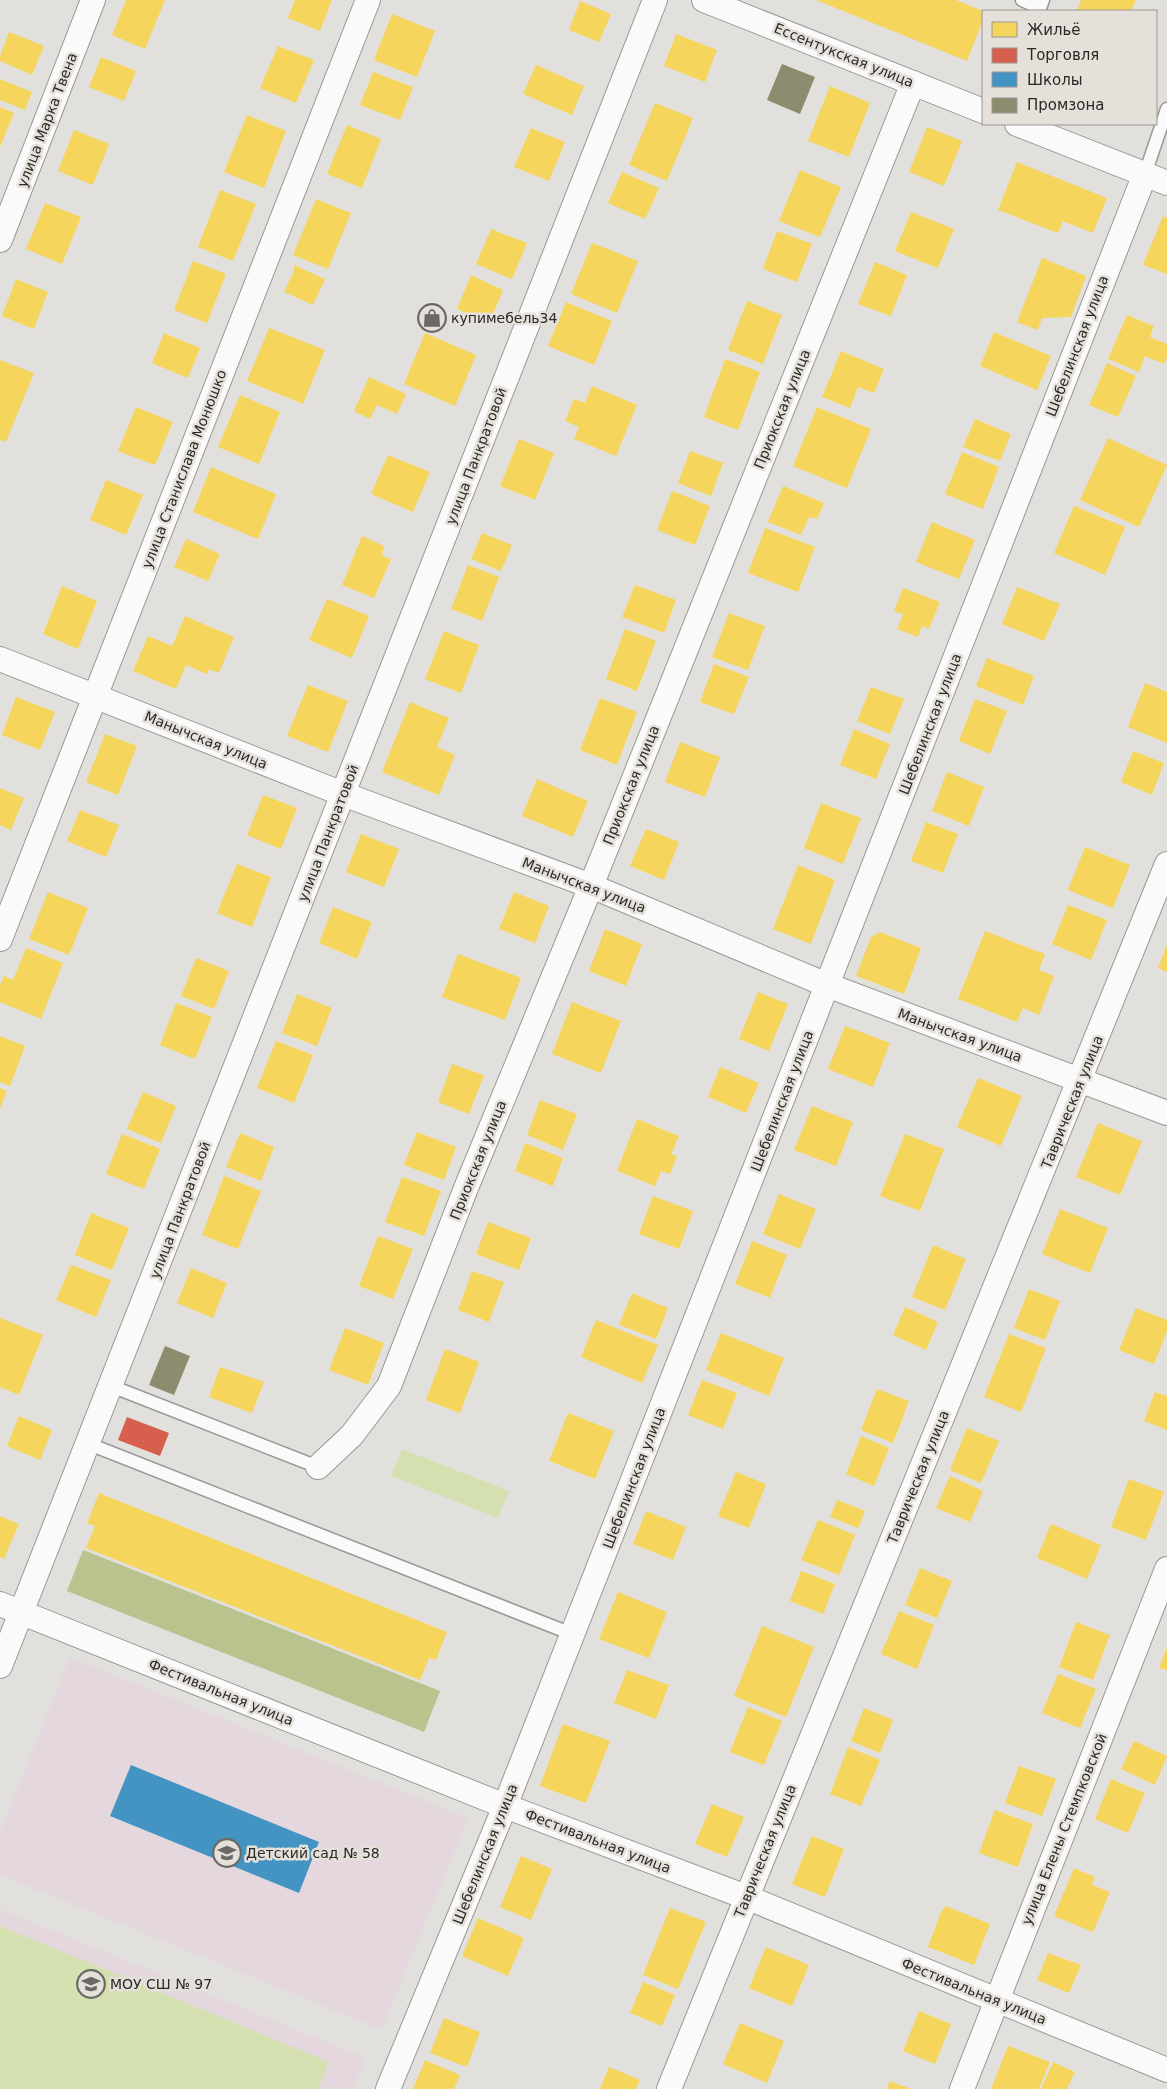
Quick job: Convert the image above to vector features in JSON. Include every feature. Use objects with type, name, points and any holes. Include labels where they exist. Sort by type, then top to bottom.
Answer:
[{"type":"street","name":"улица Марка Твена","points":[[0,240],[93,0]]},
{"type":"street","name":"улица Станислава Монюшко","points":[[0,939],[368,0]]},
{"type":"street","name":"улица Панкратовой","points":[[0,1666],[655,0]]},
{"type":"street","name":"Ессентукская улица","points":[[704,0],[982,110]]},
{"type":"street","name":"Приокская улица","points":[[318,1467],[352,1435],[389,1386],[466,1188],[591,886],[913,83]]},
{"type":"street","points":[[1020,125],[1167,183]]},
{"type":"street","name":"Шебелинская улица","points":[[388,2089],[505,1806],[1145,174]]},
{"type":"street","name":"Манычская улица","points":[[0,659],[343,794],[591,886],[827,985],[1167,1114]]},
{"type":"street","name":"Таврическая улица","points":[[669,2089],[1081,1080],[1167,864]]},
{"type":"street","name":"улица Елены Стемпковской","points":[[962,2089],[1167,1569]]},
{"type":"street","name":"Фестивальная улица","points":[[0,1604],[505,1806],[746,1897],[1167,2070]]},
{"type":"lane","points":[[1022,0],[1040,8],[1043,0]]},
{"type":"lane","name":"Шебелинская улица","points":[[1145,174],[1161,139],[1167,109]]},
{"type":"lane","points":[[111,1386],[318,1467]]},
{"type":"lane","points":[[88,1444],[572,1634]]},
{"type":"shaded area","name":"Детский сад № 58","points":[[70,1657],[468,1818],[382,2030],[0,1875],[0,1831]]},
{"type":"shaded area","name":"МОУ СШ № 97","points":[[0,1909],[366,2058],[353,2089],[0,2089]]},
{"type":"green space","points":[[402,1449],[509,1491],[498,1518],[391,1476]]},
{"type":"green space","points":[[83,1550],[440,1691],[424,1732],[67,1591]]},
{"type":"green space","name":"МОУ СШ № 97","points":[[0,1926],[329,2062],[318,2089],[0,2089]]},
{"type":"building: Жильё","points":[[126,0],[165,0],[145,49],[112,35]]},
{"type":"building: Жильё","points":[[295,0],[332,0],[320,31],[288,18]]},
{"type":"building: Жильё","points":[[816,0],[956,0],[982,11],[982,23],[967,61]]},
{"type":"building: Жильё","points":[[1081,0],[1136,0],[1131,10],[1077,10]]},
{"type":"building: Жильё","points":[[580,1],[611,14],[599,42],[569,30]]},
{"type":"building: Жильё","points":[[392,14],[435,31],[417,77],[374,60]]},
{"type":"building: Жильё","points":[[9,32],[44,46],[32,75],[0,61]]},
{"type":"building: Жильё","points":[[676,34],[717,50],[705,82],[664,66]]},
{"type":"building: Жильё","points":[[278,46],[314,60],[296,103],[260,88]]},
{"type":"building: Жильё","points":[[101,57],[136,71],[124,101],[89,87]]},
{"type":"building: Жильё","points":[[536,65],[584,86],[572,115],[523,94]]},
{"type":"building: Жильё","points":[[373,72],[413,87],[400,120],[360,105]]},
{"type":"building: Жильё","points":[[0,79],[32,92],[25,110],[0,100]]},
{"type":"building: Жильё","points":[[830,86],[870,103],[849,157],[808,141]]},
{"type":"building: Жильё","points":[[655,103],[693,118],[667,181],[629,165]]},
{"type":"building: Жильё","points":[[0,107],[14,113],[0,147]]},
{"type":"building: Жильё","points":[[247,115],[286,131],[264,188],[224,172]]},
{"type":"building: Жильё","points":[[347,125],[381,139],[362,188],[327,174]]},
{"type":"building: Жильё","points":[[927,127],[962,141],[944,186],[909,172]]},
{"type":"building: Жильё","points":[[531,128],[565,142],[549,181],[514,167]]},
{"type":"building: Жильё","points":[[74,130],[109,144],[93,185],[58,171]]},
{"type":"building: Жильё","points":[[1017,162],[1107,198],[1093,233],[1063,221],[1058,233],[998,210]]},
{"type":"building: Жильё","points":[[800,170],[841,187],[820,237],[779,221]]},
{"type":"building: Жильё","points":[[622,172],[659,188],[645,219],[608,203]]},
{"type":"building: Жильё","points":[[220,190],[256,204],[233,261],[198,247]]},
{"type":"building: Жильё","points":[[316,199],[351,213],[328,269],[293,255]]},
{"type":"building: Жильё","points":[[45,203],[81,217],[62,264],[26,249]]},
{"type":"building: Жильё","points":[[911,212],[954,229],[938,268],[895,251]]},
{"type":"building: Жильё","points":[[1163,216],[1167,218],[1167,274],[1143,265]]},
{"type":"building: Жильё","points":[[491,229],[527,243],[512,279],[476,264]]},
{"type":"building: Жильё","points":[[777,231],[812,244],[797,282],[763,269]]},
{"type":"building: Жильё","points":[[592,243],[638,261],[617,313],[571,294]]},
{"type":"building: Жильё","points":[[1042,258],[1086,276],[1071,317],[1042,318],[1038,330],[1017,322]]},
{"type":"building: Жильё","points":[[193,261],[226,274],[207,323],[174,310]]},
{"type":"building: Жильё","points":[[875,262],[907,275],[891,316],[858,304]]},
{"type":"building: Жильё","points":[[294,265],[325,279],[313,305],[284,292],[294,271]]},
{"type":"building: Жильё","points":[[471,275],[503,290],[489,323],[457,309]]},
{"type":"building: Жильё","points":[[16,279],[48,292],[34,329],[2,316]]},
{"type":"building: Жильё","points":[[747,301],[782,315],[763,364],[728,350]]},
{"type":"building: Жильё","points":[[566,302],[612,321],[594,365],[548,346]]},
{"type":"building: Жильё","points":[[1127,315],[1154,326],[1150,337],[1167,344],[1167,357],[1164,364],[1145,356],[1139,372],[1108,359]]},
{"type":"building: Жильё","points":[[269,328],[325,350],[303,404],[247,381]]},
{"type":"building: Жильё","points":[[994,332],[1051,356],[1037,390],[980,366]]},
{"type":"building: Жильё","points":[[164,333],[200,348],[188,378],[152,363]]},
{"type":"building: Жильё","points":[[425,333],[476,355],[455,406],[404,384]]},
{"type":"building: Жильё","points":[[841,351],[884,369],[874,393],[858,387],[850,408],[822,397]]},
{"type":"building: Жильё","points":[[725,359],[760,372],[738,430],[704,417]]},
{"type":"building: Жильё","points":[[0,360],[34,373],[6,442],[0,440]]},
{"type":"building: Жильё","points":[[1107,363],[1136,376],[1118,417],[1089,405]]},
{"type":"building: Жильё","points":[[369,377],[406,394],[397,414],[377,405],[370,419],[354,411]]},
{"type":"building: Жильё","points":[[592,386],[637,405],[616,456],[574,439],[579,427],[565,421],[574,399],[585,403]]},
{"type":"building: Жильё","points":[[240,395],[280,412],[259,464],[218,447]]},
{"type":"building: Жильё","points":[[136,407],[173,422],[155,465],[118,451]]},
{"type":"building: Жильё","points":[[817,407],[871,429],[847,488],[793,466]]},
{"type":"building: Жильё","points":[[975,419],[1011,434],[1000,461],[963,447]]},
{"type":"building: Жильё","points":[[1108,438],[1167,465],[1139,527],[1080,500]]},
{"type":"building: Жильё","points":[[519,439],[554,453],[535,500],[500,486]]},
{"type":"building: Жильё","points":[[690,451],[723,463],[711,496],[678,483]]},
{"type":"building: Жильё","points":[[962,452],[999,467],[983,509],[945,494]]},
{"type":"building: Жильё","points":[[388,455],[430,472],[413,512],[371,494]]},
{"type":"building: Жильё","points":[[211,467],[276,494],[258,539],[193,512]]},
{"type":"building: Жильё","points":[[106,480],[143,495],[126,535],[90,520]]},
{"type":"building: Жильё","points":[[783,486],[824,503],[817,519],[809,517],[801,535],[768,522]]},
{"type":"building: Жильё","points":[[672,491],[710,506],[695,545],[657,530]]},
{"type":"building: Жильё","points":[[1074,506],[1125,527],[1105,575],[1054,553]]},
{"type":"building: Жильё","points":[[932,522],[975,540],[959,579],[916,562]]},
{"type":"building: Жильё","points":[[765,528],[815,547],[798,592],[748,573]]},
{"type":"building: Жильё","points":[[482,533],[512,545],[501,571],[471,559]]},
{"type":"building: Жильё","points":[[362,536],[384,546],[382,556],[391,559],[374,598],[342,585]]},
{"type":"building: Жильё","points":[[186,539],[220,554],[208,581],[174,567]]},
{"type":"building: Жильё","points":[[468,565],[499,577],[482,621],[451,609]]},
{"type":"building: Жильё","points":[[635,585],[676,600],[664,633],[622,617]]},
{"type":"building: Жильё","points":[[62,586],[97,601],[78,649],[43,634]]},
{"type":"building: Жильё","points":[[1017,587],[1060,604],[1044,641],[1002,624]]},
{"type":"building: Жильё","points":[[903,588],[940,602],[929,629],[922,626],[918,637],[897,629],[903,614],[894,611]]},
{"type":"building: Жильё","points":[[327,599],[369,616],[352,658],[309,640]]},
{"type":"building: Жильё","points":[[729,613],[765,626],[748,670],[712,657]]},
{"type":"building: Жильё","points":[[185,616],[234,637],[219,673],[209,669],[207,674],[186,665],[176,689],[133,671],[148,636],[172,646]]},
{"type":"building: Жильё","points":[[625,629],[656,641],[637,691],[606,679]]},
{"type":"building: Жильё","points":[[444,631],[479,645],[461,693],[425,679]]},
{"type":"building: Жильё","points":[[987,658],[1034,676],[1023,705],[976,686]]},
{"type":"building: Жильё","points":[[714,664],[749,677],[734,714],[700,702]]},
{"type":"building: Жильё","points":[[1145,683],[1167,692],[1167,743],[1128,727]]},
{"type":"building: Жильё","points":[[308,685],[348,701],[328,752],[287,736]]},
{"type":"building: Жильё","points":[[871,687],[904,699],[890,734],[857,721]]},
{"type":"building: Жильё","points":[[16,697],[55,712],[40,750],[2,735]]},
{"type":"building: Жильё","points":[[600,698],[637,712],[617,765],[580,750]]},
{"type":"building: Жильё","points":[[975,699],[1007,711],[990,754],[959,741]]},
{"type":"building: Жильё","points":[[410,702],[449,718],[437,747],[455,755],[439,795],[382,772]]},
{"type":"building: Жильё","points":[[854,729],[890,744],[876,779],[840,765]]},
{"type":"building: Жильё","points":[[105,734],[137,746],[118,795],[86,782]]},
{"type":"building: Жильё","points":[[680,742],[720,757],[705,797],[665,782]]},
{"type":"building: Жильё","points":[[1133,751],[1164,763],[1152,795],[1121,782]]},
{"type":"building: Жильё","points":[[947,772],[984,787],[969,826],[932,811]]},
{"type":"building: Жильё","points":[[537,779],[588,801],[573,837],[522,816]]},
{"type":"building: Жильё","points":[[0,788],[24,798],[11,830],[0,825]]},
{"type":"building: Жильё","points":[[263,795],[297,808],[281,849],[247,835]]},
{"type":"building: Жильё","points":[[821,803],[861,818],[843,864],[804,848]]},
{"type":"building: Жильё","points":[[80,810],[119,825],[106,857],[67,841]]},
{"type":"building: Жильё","points":[[926,822],[958,834],[943,873],[911,861]]},
{"type":"building: Жильё","points":[[646,829],[679,842],[664,880],[630,866]]},
{"type":"building: Жильё","points":[[361,834],[399,849],[384,887],[346,872]]},
{"type":"building: Жильё","points":[[1085,847],[1130,865],[1113,908],[1068,890]]},
{"type":"building: Жильё","points":[[237,864],[271,877],[252,927],[217,913]]},
{"type":"building: Жильё","points":[[798,865],[835,880],[811,944],[773,929]]},
{"type":"building: Жильё","points":[[48,892],[88,908],[69,955],[29,939]]},
{"type":"building: Жильё","points":[[514,892],[549,906],[535,943],[499,929]]},
{"type":"building: Жильё","points":[[1068,905],[1107,920],[1091,960],[1052,944]]},
{"type":"building: Жильё","points":[[333,907],[372,922],[357,959],[319,943]]},
{"type":"building: Жильё","points":[[605,929],[642,944],[626,986],[589,971]]},
{"type":"building: Жильё","points":[[985,931],[1045,954],[1039,970],[1054,976],[1039,1015],[1023,1008],[1017,1022],[958,999]]},
{"type":"building: Жильё","points":[[880,932],[921,948],[904,994],[856,976],[871,937]]},
{"type":"building: Жильё","points":[[1167,945],[1167,972],[1158,968]]},
{"type":"building: Жильё","points":[[26,948],[63,963],[41,1019],[0,1002],[0,985],[4,976],[13,980]]},
{"type":"building: Жильё","points":[[458,954],[521,978],[505,1020],[442,997]]},
{"type":"building: Жильё","points":[[196,958],[229,971],[214,1009],[181,996]]},
{"type":"building: Жильё","points":[[758,992],[788,1004],[769,1051],[739,1039]]},
{"type":"building: Жильё","points":[[297,994],[332,1008],[317,1046],[282,1033]]},
{"type":"building: Жильё","points":[[572,1002],[621,1021],[601,1073],[552,1054]]},
{"type":"building: Жильё","points":[[176,1003],[212,1017],[195,1059],[160,1045]]},
{"type":"building: Жильё","points":[[845,1026],[890,1043],[873,1087],[828,1069]]},
{"type":"building: Жильё","points":[[0,1036],[25,1046],[10,1086],[0,1082]]},
{"type":"building: Жильё","points":[[276,1041],[313,1055],[294,1103],[257,1088]]},
{"type":"building: Жильё","points":[[452,1064],[484,1075],[469,1114],[438,1102]]},
{"type":"building: Жильё","points":[[720,1067],[759,1083],[746,1113],[708,1097]]},
{"type":"building: Жильё","points":[[978,1078],[1022,1096],[1001,1146],[957,1127]]},
{"type":"building: Жильё","points":[[0,1088],[7,1091],[0,1108]]},
{"type":"building: Жильё","points":[[143,1092],[176,1106],[161,1143],[127,1129]]},
{"type":"building: Жильё","points":[[540,1100],[577,1114],[563,1150],[527,1135]]},
{"type":"building: Жильё","points":[[812,1106],[853,1122],[836,1166],[794,1150]]},
{"type":"building: Жильё","points":[[637,1119],[679,1136],[671,1154],[677,1156],[670,1174],[661,1171],[655,1186],[617,1171]]},
{"type":"building: Жильё","points":[[1098,1123],[1142,1141],[1120,1195],[1076,1177]]},
{"type":"building: Жильё","points":[[417,1132],[456,1147],[444,1180],[404,1165]]},
{"type":"building: Жильё","points":[[240,1133],[274,1147],[261,1181],[226,1167]]},
{"type":"building: Жильё","points":[[122,1134],[160,1149],[144,1189],[106,1174]]},
{"type":"building: Жильё","points":[[905,1134],[944,1149],[920,1211],[880,1196]]},
{"type":"building: Жильё","points":[[525,1143],[563,1158],[553,1186],[515,1171]]},
{"type":"building: Жильё","points":[[224,1176],[261,1191],[238,1249],[202,1235]]},
{"type":"building: Жильё","points":[[402,1177],[441,1191],[424,1236],[385,1222]]},
{"type":"building: Жильё","points":[[779,1194],[816,1209],[800,1249],[763,1234]]},
{"type":"building: Жильё","points":[[653,1196],[693,1211],[679,1249],[639,1234]]},
{"type":"building: Жильё","points":[[1060,1209],[1108,1228],[1090,1273],[1042,1254]]},
{"type":"building: Жильё","points":[[91,1213],[129,1228],[112,1270],[75,1255]]},
{"type":"building: Жильё","points":[[488,1222],[531,1238],[519,1270],[476,1254]]},
{"type":"building: Жильё","points":[[378,1236],[413,1249],[393,1299],[359,1286]]},
{"type":"building: Жильё","points":[[752,1241],[787,1255],[770,1298],[735,1284]]},
{"type":"building: Жильё","points":[[933,1245],[966,1259],[945,1310],[912,1297]]},
{"type":"building: Жильё","points":[[71,1265],[111,1280],[96,1317],[56,1300]]},
{"type":"building: Жильё","points":[[191,1268],[227,1283],[213,1318],[177,1303]]},
{"type":"building: Жильё","points":[[472,1271],[504,1282],[489,1322],[458,1310]]},
{"type":"building: Жильё","points":[[1029,1289],[1060,1301],[1045,1340],[1014,1328]]},
{"type":"building: Жильё","points":[[632,1293],[668,1308],[656,1339],[619,1325]]},
{"type":"building: Жильё","points":[[905,1307],[938,1322],[926,1350],[893,1335]]},
{"type":"building: Жильё","points":[[1136,1308],[1167,1320],[1167,1331],[1154,1364],[1119,1350]]},
{"type":"building: Жильё","points":[[0,1318],[43,1335],[19,1395],[0,1387]]},
{"type":"building: Жильё","points":[[596,1320],[658,1345],[642,1383],[581,1357]]},
{"type":"building: Жильё","points":[[345,1328],[384,1343],[368,1385],[329,1370]]},
{"type":"building: Жильё","points":[[721,1333],[784,1358],[769,1396],[706,1370]]},
{"type":"building: Жильё","points":[[1009,1334],[1046,1348],[1021,1412],[984,1397]]},
{"type":"building: Жильё","points":[[445,1349],[479,1362],[460,1413],[426,1400]]},
{"type":"building: Жильё","points":[[220,1367],[264,1382],[252,1413],[209,1397]]},
{"type":"building: Жильё","points":[[702,1380],[737,1393],[723,1429],[688,1415]]},
{"type":"building: Жильё","points":[[877,1389],[909,1401],[893,1443],[861,1430]]},
{"type":"building: Жильё","points":[[1155,1392],[1167,1396],[1167,1430],[1144,1421]]},
{"type":"building: Жильё","points":[[568,1413],[614,1431],[595,1479],[549,1461]]},
{"type":"building: Жильё","points":[[19,1416],[52,1430],[40,1460],[7,1446]]},
{"type":"building: Жильё","points":[[967,1428],[999,1441],[981,1483],[950,1470]]},
{"type":"building: Жильё","points":[[861,1436],[889,1448],[874,1486],[846,1474]]},
{"type":"building: Жильё","points":[[736,1472],[766,1484],[749,1528],[718,1516]]},
{"type":"building: Жильё","points":[[950,1476],[983,1491],[970,1522],[936,1508]]},
{"type":"building: Жильё","points":[[1129,1479],[1164,1492],[1146,1540],[1111,1527]]},
{"type":"building: Жильё","points":[[99,1493],[447,1632],[436,1660],[429,1658],[420,1680],[86,1548],[95,1526],[87,1523]]},
{"type":"building: Жильё","points":[[837,1500],[865,1511],[858,1528],[830,1517]]},
{"type":"building: Жильё","points":[[646,1511],[686,1527],[673,1560],[633,1544]]},
{"type":"building: Жильё","points":[[0,1516],[19,1524],[4,1559],[0,1557]]},
{"type":"building: Жильё","points":[[818,1520],[855,1535],[839,1575],[801,1560]]},
{"type":"building: Жильё","points":[[1051,1524],[1101,1545],[1087,1579],[1037,1558]]},
{"type":"building: Жильё","points":[[920,1568],[952,1581],[937,1618],[905,1605]]},
{"type":"building: Жильё","points":[[801,1571],[835,1584],[823,1614],[790,1601]]},
{"type":"building: Жильё","points":[[618,1592],[667,1612],[649,1658],[599,1639]]},
{"type":"building: Жильё","points":[[899,1611],[934,1625],[917,1669],[881,1654]]},
{"type":"building: Жильё","points":[[1076,1622],[1110,1635],[1093,1680],[1059,1667]]},
{"type":"building: Жильё","points":[[762,1626],[814,1647],[786,1717],[734,1696]]},
{"type":"building: Жильё","points":[[1167,1647],[1167,1670],[1159,1668]]},
{"type":"building: Жильё","points":[[627,1670],[669,1685],[656,1719],[614,1703]]},
{"type":"building: Жильё","points":[[1058,1674],[1096,1689],[1080,1728],[1042,1713]]},
{"type":"building: Жильё","points":[[748,1707],[782,1721],[764,1765],[730,1752]]},
{"type":"building: Жильё","points":[[864,1708],[893,1720],[880,1753],[851,1741]]},
{"type":"building: Жильё","points":[[563,1724],[610,1741],[586,1803],[540,1786]]},
{"type":"building: Жильё","points":[[1134,1741],[1167,1756],[1155,1785],[1121,1769]]},
{"type":"building: Жильё","points":[[848,1747],[880,1760],[861,1806],[830,1794]]},
{"type":"building: Жильё","points":[[1019,1766],[1056,1779],[1042,1816],[1005,1803]]},
{"type":"building: Жильё","points":[[1111,1779],[1145,1793],[1128,1833],[1095,1819]]},
{"type":"building: Жильё","points":[[712,1804],[744,1817],[727,1857],[695,1844]]},
{"type":"building: Жильё","points":[[995,1810],[1033,1824],[1018,1867],[979,1853]]},
{"type":"building: Жильё","points":[[812,1836],[844,1849],[825,1897],[792,1884]]},
{"type":"building: Жильё","points":[[521,1856],[552,1869],[531,1920],[500,1907]]},
{"type":"building: Жильё","points":[[1074,1868],[1095,1877],[1092,1885],[1110,1892],[1093,1932],[1054,1916]]},
{"type":"building: Жильё","points":[[946,1906],[990,1924],[974,1965],[928,1947],[941,1912]]},
{"type":"building: Жильё","points":[[670,1908],[706,1922],[678,1989],[643,1975]]},
{"type":"building: Жильё","points":[[478,1918],[524,1938],[508,1976],[462,1956]]},
{"type":"building: Жильё","points":[[766,1947],[809,1965],[792,2006],[749,1988]]},
{"type":"building: Жильё","points":[[1048,1953],[1081,1965],[1069,1993],[1037,1980]]},
{"type":"building: Жильё","points":[[643,1982],[675,1995],[662,2026],[630,2013]]},
{"type":"building: Жильё","points":[[919,2011],[951,2024],[935,2064],[903,2051]]},
{"type":"building: Жильё","points":[[444,2018],[480,2032],[467,2067],[430,2053]]},
{"type":"building: Жильё","points":[[740,2023],[784,2041],[767,2083],[723,2064]]},
{"type":"building: Жильё","points":[[1008,2046],[1050,2062],[1039,2089],[991,2089]]},
{"type":"building: Жильё","points":[[425,2060],[460,2075],[454,2089],[413,2089]]},
{"type":"building: Жильё","points":[[1053,2062],[1075,2072],[1067,2089],[1041,2089]]},
{"type":"building: Жильё","points":[[609,2067],[640,2080],[636,2089],[600,2089]]},
{"type":"building: Жильё","points":[[890,2081],[911,2089],[887,2089]]},
{"type":"building: Торговля","points":[[127,1417],[169,1433],[160,1456],[118,1440]]},
{"type":"building: Школы","points":[[131,1765],[319,1842],[299,1893],[110,1816]]},
{"type":"building: Промзона","points":[[782,64],[815,77],[800,114],[767,100]]},
{"type":"building: Промзона","points":[[165,1346],[190,1356],[174,1395],[149,1385]]},
{"type":"place","name":"купимебель34","points":[[432,318]]},
{"type":"place","name":"Детский сад № 58","points":[[227,1853]]},
{"type":"place","name":"МОУ СШ № 97","points":[[91,1984]]}]
